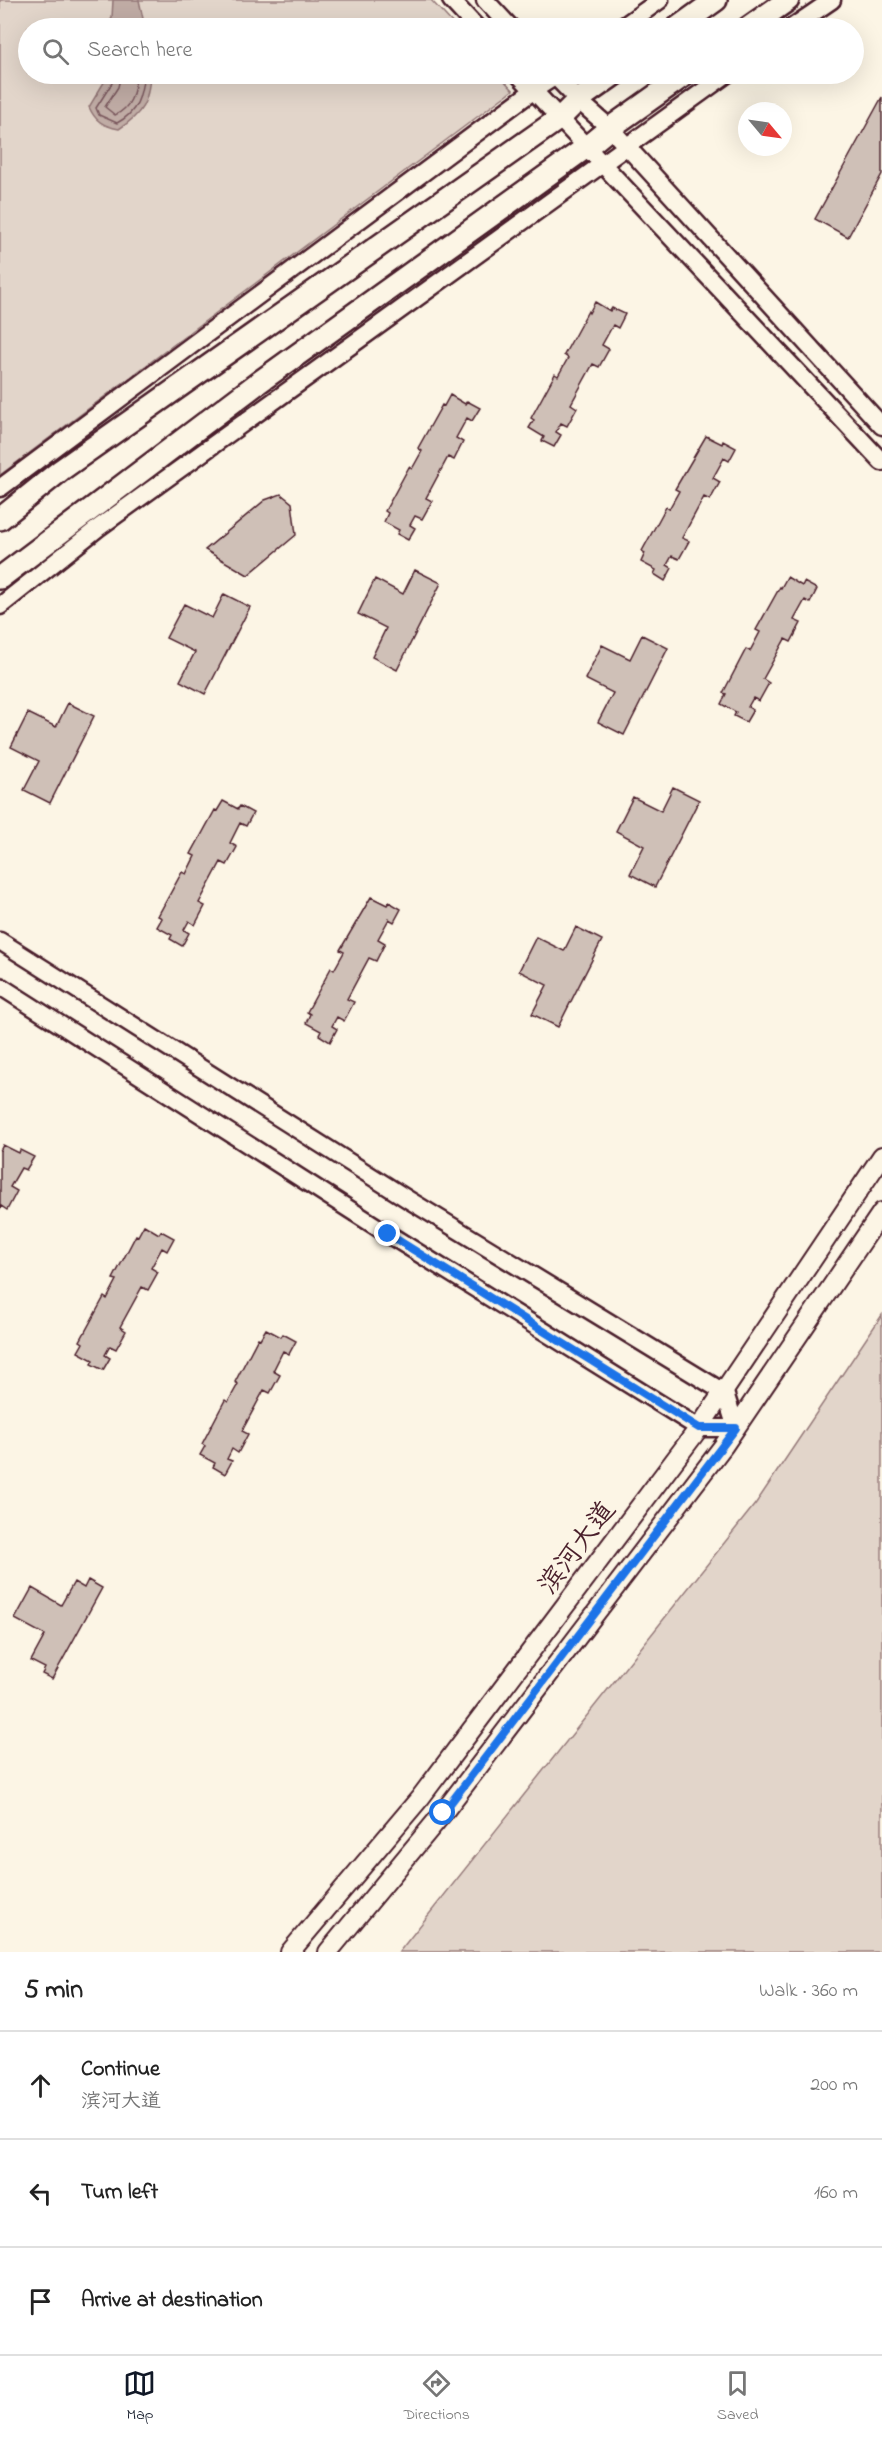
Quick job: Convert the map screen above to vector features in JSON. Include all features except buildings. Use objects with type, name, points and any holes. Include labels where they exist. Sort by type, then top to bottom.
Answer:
[{"type":"main road","points":[[691,18],[716,0]]},
{"type":"main road","points":[[762,18],[788,0]]},
{"type":"main road","points":[[0,519],[62,470],[560,118],[578,100],[601,84]]},
{"type":"main road","points":[[0,578],[258,383],[672,84]]},
{"type":"main road","name":"滨河大道","points":[[290,1952],[420,1798],[699,1428],[725,1393],[882,1156]]},
{"type":"main road","name":"滨河大道","points":[[328,1952],[443,1813],[736,1428],[882,1212]]},
{"type":"street","points":[[451,0],[468,18]]},
{"type":"street","points":[[485,0],[502,18]]},
{"type":"street","points":[[635,18],[660,0]]},
{"type":"street","points":[[806,18],[832,0]]},
{"type":"street","points":[[528,84],[882,462]]},
{"type":"street","points":[[0,488],[542,84]]},
{"type":"street","points":[[564,84],[578,100],[626,145],[882,426]]},
{"type":"street","points":[[0,606],[98,528],[714,84]]},
{"type":"street","points":[[0,941],[409,1200],[725,1393],[736,1428],[699,1428],[388,1234],[0,986]]},
{"type":"shaded area","points":[[0,0],[431,0],[448,18],[18,18],[18,84],[507,84],[513,90],[0,475]]},
{"type":"shaded area","points":[[882,1315],[882,1952],[399,1952],[756,1503]]},
{"type":"water","points":[[113,0],[139,0],[143,18],[112,18]]},
{"type":"water","points":[[103,84],[149,84],[143,106],[119,129],[100,122],[89,107]]},
{"type":"route","points":[[388,1234],[699,1428],[736,1428],[443,1813]]}]
